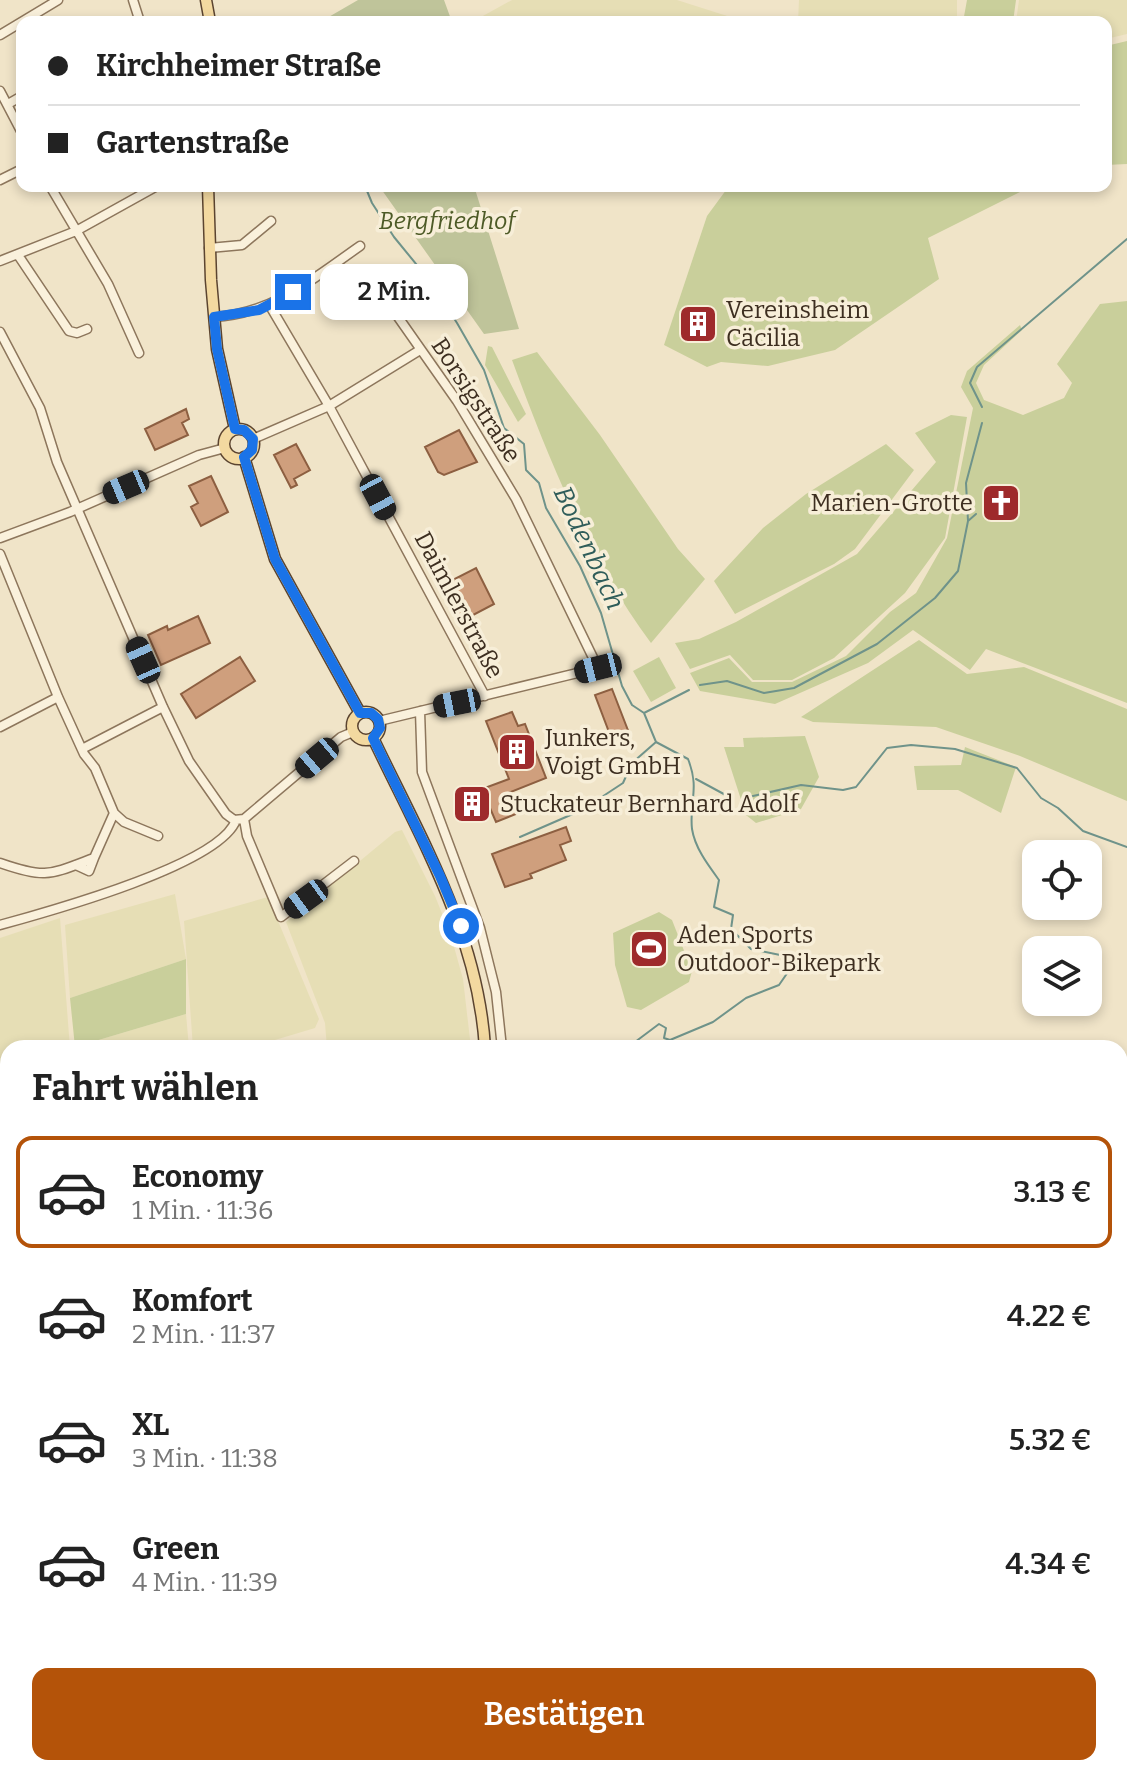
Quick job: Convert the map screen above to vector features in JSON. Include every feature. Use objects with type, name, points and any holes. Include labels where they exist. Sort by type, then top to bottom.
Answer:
[{"type":"main road","points":[[208,192],[217,349],[235,429]]},
{"type":"main road","points":[[235,429],[244,430],[253,439],[252,450],[244,457],[234,458],[225,448],[225,439],[235,429]]},
{"type":"main road","points":[[244,457],[275,559],[360,713]]},
{"type":"main road","points":[[360,713],[371,713],[379,721],[379,733],[373,738],[363,740],[353,732],[352,722],[360,713]]},
{"type":"main road","points":[[373,738],[455,910],[475,978],[484,1040]]},
{"type":"street","points":[[31,16],[58,0]]},
{"type":"street","points":[[0,91],[16,121]]},
{"type":"street","points":[[8,104],[16,99]]},
{"type":"street","points":[[53,192],[108,284],[139,353]]},
{"type":"street","points":[[0,261],[76,231],[146,192]]},
{"type":"street","points":[[209,248],[242,245],[271,221]]},
{"type":"street","points":[[214,317],[235,316],[270,306],[360,246]]},
{"type":"street","points":[[18,255],[69,331],[77,333],[87,329]]},
{"type":"street","name":"Borsigstraße","points":[[377,287],[482,441],[523,512],[598,668],[485,696]]},
{"type":"street","name":"Daimlerstraße","points":[[270,306],[329,406],[485,696]]},
{"type":"street","points":[[0,332],[40,408],[77,509],[163,707],[200,778],[226,814],[240,820],[281,917],[354,861]]},
{"type":"street","points":[[253,439],[329,406],[420,350]]},
{"type":"street","points":[[0,538],[77,509],[199,455],[225,448]]},
{"type":"street","points":[[0,554],[58,697],[82,749],[95,768],[114,813],[124,822],[158,836]]},
{"type":"street","points":[[379,721],[485,696]]},
{"type":"street","points":[[0,727],[58,697]]},
{"type":"street","points":[[82,749],[163,707]]},
{"type":"street","points":[[420,711],[422,772],[480,928],[496,992],[501,1040]]},
{"type":"street","points":[[0,925],[61,908],[198,855],[341,737],[353,732]]},
{"type":"street","points":[[0,863],[34,875],[44,875],[94,858],[114,813]]},
{"type":"shaded area","points":[[512,0],[677,0],[727,16],[483,16]]},
{"type":"shaded area","points":[[799,0],[957,0],[957,16],[798,16]]},
{"type":"shaded area","points":[[1019,0],[1127,0],[1127,34],[1112,38],[1112,16],[1017,16]]},
{"type":"shaded area","points":[[402,830],[451,936],[463,979],[470,1040],[326,1040],[325,1023],[286,922],[395,832]]},
{"type":"shaded area","points":[[175,894],[186,959],[70,998],[65,925]]},
{"type":"shaded area","points":[[268,897],[319,1019],[315,1028],[275,1040],[192,1040],[184,921]]},
{"type":"shaded area","points":[[60,918],[69,1040],[0,1040],[0,938]]},
{"type":"shaded area","points":[[186,1014],[188,1040],[99,1040]]},
{"type":"green space","points":[[358,0],[444,0],[450,16],[330,16]]},
{"type":"green space","points":[[967,0],[1016,0],[1014,16],[964,16]]},
{"type":"green space","points":[[1127,41],[1127,164],[1112,165],[1112,45]]},
{"type":"green space","name":"Bergfriedhof","points":[[383,192],[476,192],[519,329],[484,334]]},
{"type":"green space","points":[[725,192],[1020,192],[928,238],[939,279],[835,350],[768,366],[721,362],[707,367],[664,345],[707,216]]},
{"type":"green space","points":[[1127,301],[1127,703],[986,649],[970,670],[913,630],[868,663],[775,704],[700,691],[690,673],[729,658],[752,682],[792,682],[846,656],[890,612],[916,593],[947,538],[973,408],[961,387],[967,371],[1020,325],[1022,330],[984,365],[976,383],[984,400],[1023,415],[1064,398],[1072,383],[1057,364],[1100,304]]},
{"type":"green space","points":[[488,346],[492,347],[526,414],[518,422],[485,365]]},
{"type":"green space","points":[[537,352],[600,435],[678,549],[705,579],[651,643],[589,543],[540,433],[512,360]]},
{"type":"green space","points":[[951,415],[967,417],[945,538],[905,593],[834,658],[792,680],[753,680],[730,655],[690,669],[675,643],[699,639],[736,622],[857,554],[936,462],[915,433]]},
{"type":"green space","points":[[886,444],[914,470],[855,549],[834,564],[735,614],[714,581],[763,528],[806,494]]},
{"type":"green space","points":[[919,640],[967,674],[1024,667],[1127,709],[1127,801],[1020,756],[936,727],[813,722],[801,717]]},
{"type":"green space","points":[[659,657],[676,688],[651,702],[633,671]]},
{"type":"green space","points":[[805,736],[819,777],[801,809],[756,823],[746,815],[724,747],[744,747],[743,738]]},
{"type":"green space","points":[[965,747],[1016,767],[1001,813],[958,790],[917,790],[914,766],[961,765]]},
{"type":"green space","name":"Aden Sports Outdoor-Bikepark","points":[[659,912],[672,920],[692,971],[689,982],[641,1010],[627,1007],[615,965],[613,933]]},
{"type":"green space","points":[[186,959],[186,1014],[99,1040],[74,1040],[70,998]]},
{"type":"building","points":[[186,409],[189,419],[182,423],[188,435],[155,450],[145,429]]},
{"type":"building","points":[[459,430],[477,462],[444,475],[438,472],[425,447]]},
{"type":"building","points":[[296,444],[310,470],[294,479],[297,485],[291,488],[274,455]]},
{"type":"building","points":[[211,476],[228,512],[201,526],[191,507],[198,503],[189,486]]},
{"type":"building","points":[[476,568],[494,604],[458,623],[439,587]]},
{"type":"building","points":[[198,616],[210,643],[161,665],[148,635],[167,626],[168,630]]},
{"type":"building","points":[[240,657],[255,681],[196,718],[181,694]]},
{"type":"building","points":[[612,689],[629,733],[612,740],[595,695]]},
{"type":"building","name":"Junkers, Voigt GmbH","points":[[512,712],[518,726],[525,724],[546,778],[508,793],[516,814],[496,822],[490,808],[462,819],[455,799],[509,779],[486,721]]},
{"type":"building","points":[[566,827],[571,841],[560,845],[566,860],[530,874],[532,878],[505,887],[492,854]]},
{"type":"waterway","name":"Bodenbach","points":[[367,192],[394,237],[430,281],[457,323],[484,370],[504,428],[524,444],[526,470],[539,483],[546,508],[580,566],[601,613],[622,686],[632,705],[644,713],[656,742],[688,759],[694,787],[692,829],[702,856],[719,880],[714,907],[733,915],[731,929],[751,949],[785,956],[788,972],[779,985],[746,998],[713,1022],[670,1040]]},
{"type":"waterway","points":[[982,407],[970,383],[977,367],[1127,239]]},
{"type":"waterway","points":[[700,685],[727,681],[764,693],[794,688],[877,644],[935,598],[958,571],[968,521],[966,483],[982,423]]},
{"type":"waterway","points":[[968,521],[976,514]]},
{"type":"waterway","points":[[644,713],[689,690]]},
{"type":"waterway","points":[[520,837],[582,810],[623,783],[632,763],[656,742]]},
{"type":"waterway","points":[[744,798],[801,785],[843,790],[856,787],[887,748],[911,745],[955,749],[1017,768],[1041,798],[1058,808],[1083,831],[1127,847]]},
{"type":"waterway","points":[[696,779],[733,799]]},
{"type":"waterway","name":"Bodenbach","points":[[638,1040],[659,1024],[666,1028],[664,1038],[670,1040]]},
{"type":"place","name":"Vereinsheim Cäcilia","points":[[698,324]]},
{"type":"place","name":"Marien-Grotte","points":[[1001,503]]},
{"type":"place","name":"Junkers, Voigt GmbH","points":[[517,752]]},
{"type":"place","name":"Stuckateur Bernhard Adolf","points":[[472,804]]},
{"type":"place","name":"Aden Sports Outdoor-Bikepark","points":[[649,949]]},
{"type":"route","points":[[293,292],[259,310],[214,317],[217,349],[235,429],[244,430],[253,439],[252,450],[244,457],[275,559],[360,713],[371,713],[378,719],[379,733],[373,738],[461,926]]}]
